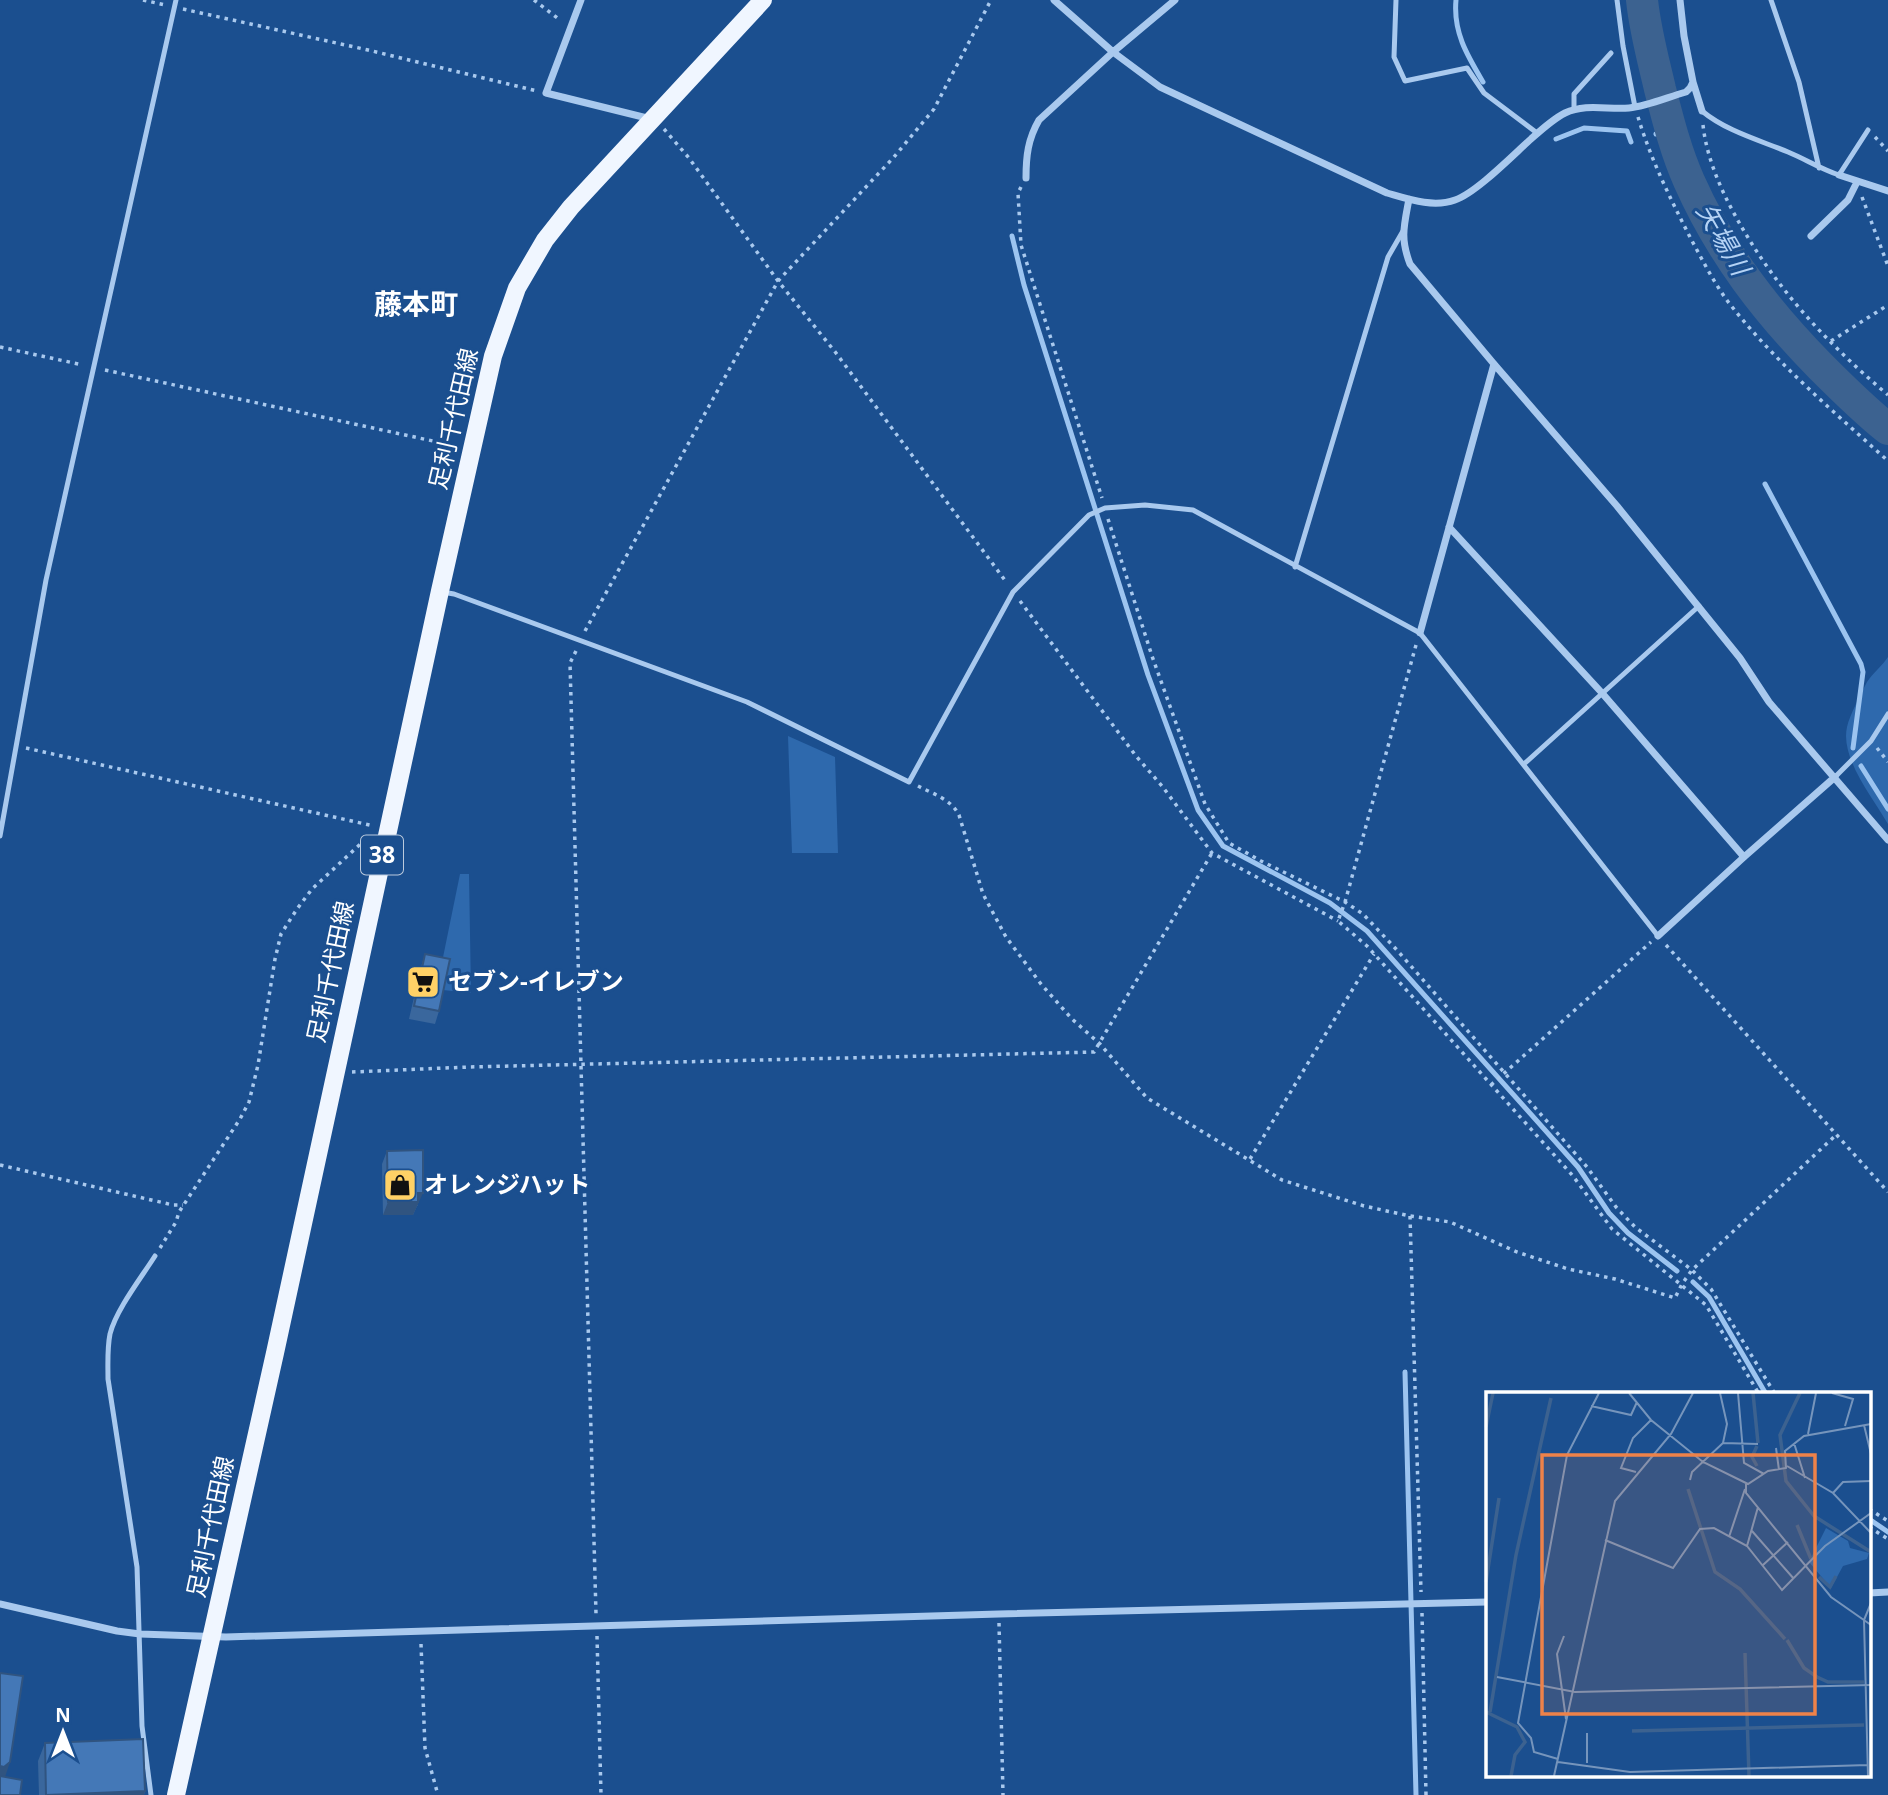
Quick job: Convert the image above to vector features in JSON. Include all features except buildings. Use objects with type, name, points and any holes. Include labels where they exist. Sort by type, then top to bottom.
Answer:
[{"type":"main road","name":"足利千代田線","points":[[176,1795],[493,356],[517,288],[545,240],[571,207],[763,0]]},
{"type":"street","points":[[581,0],[546,93],[652,120]]},
{"type":"street","points":[[1054,0],[1114,52],[1160,87],[1374,187],[1409,199],[1443,202],[1456,200],[1487,178],[1537,133],[1563,114],[1588,107],[1638,106],[1686,92],[1693,82]]},
{"type":"street","points":[[1026,178],[1026,155],[1039,120],[1175,0]]},
{"type":"street","points":[[1680,0],[1693,82],[1702,111]]},
{"type":"street","points":[[1839,175],[1888,191]]},
{"type":"street","points":[[1811,236],[1848,200],[1857,182]]},
{"type":"street","points":[[1409,199],[1403,232],[1404,248],[1410,264],[1617,506],[1740,658],[1769,702],[1888,840]]},
{"type":"street","points":[[1420,633],[1494,365]]},
{"type":"street","points":[[1449,527],[1602,692],[1744,856]]},
{"type":"street","points":[[1658,936],[1744,856],[1835,778]]},
{"type":"street","points":[[1870,1593],[1888,1592]]},
{"type":"street","points":[[0,1604],[140,1634],[212,1636],[1486,1602]]},
{"type":"lane","points":[[1396,0],[1394,57],[1405,81],[1467,68],[1484,93],[1537,133]]},
{"type":"lane","points":[[1617,0],[1623,46],[1638,106]]},
{"type":"lane","points":[[1771,0],[1798,82],[1819,168]]},
{"type":"lane","points":[[0,836],[46,580],[174,3]]},
{"type":"lane","points":[[1574,110],[1574,94],[1611,53]]},
{"type":"lane","points":[[1702,111],[1716,122],[1839,175],[1868,130]]},
{"type":"lane","points":[[1295,566],[1388,257],[1403,232]]},
{"type":"lane","points":[[440,591],[747,702],[909,782],[1013,592],[1089,515],[1105,508],[1144,505],[1192,510],[1420,633],[1658,936]]},
{"type":"lane","points":[[1524,764],[1699,606]]},
{"type":"lane","points":[[1835,778],[1871,741],[1888,714]]},
{"type":"lane","points":[[151,1795],[142,1726],[137,1567],[108,1379],[108,1348],[111,1331],[119,1313],[155,1256]]},
{"type":"path","points":[[144,0],[174,3],[546,93]]},
{"type":"path","points":[[534,0],[565,24],[571,25]]},
{"type":"path","points":[[601,1795],[570,663],[580,640],[778,281],[894,158],[934,109],[991,0]]},
{"type":"path","points":[[1638,106],[1656,166],[1709,274],[1728,302],[1786,368],[1888,461]]},
{"type":"path","points":[[1702,111],[1709,155],[1720,186],[1744,233],[1777,282],[1807,319],[1888,395]]},
{"type":"path","points":[[652,120],[668,132],[689,158],[778,281],[836,353],[1136,756],[1212,853],[1338,920],[1367,946],[1573,1176],[1612,1229],[1706,1305],[1758,1392]]},
{"type":"path","points":[[1868,130],[1888,151]]},
{"type":"path","points":[[1026,178],[1018,193],[1021,245],[1152,656],[1205,804],[1228,843],[1345,902],[1363,914],[1587,1167],[1616,1207],[1635,1227],[1692,1270],[1711,1289],[1774,1392]]},
{"type":"path","points":[[1857,182],[1888,266]]},
{"type":"path","points":[[1831,341],[1888,305]]},
{"type":"path","points":[[0,346],[472,450]]},
{"type":"path","points":[[1338,920],[1420,633]]},
{"type":"path","points":[[1871,741],[1888,762]]},
{"type":"path","points":[[16,746],[376,826],[369,837],[312,889],[281,934],[249,1102],[183,1205],[155,1256]]},
{"type":"path","points":[[909,782],[955,807],[983,894],[1006,937],[1041,984],[1072,1019],[1100,1044],[1147,1098],[1282,1180],[1364,1206],[1450,1222],[1517,1252],[1675,1298],[1692,1270],[1836,1135]]},
{"type":"path","points":[[335,1070],[345,1073],[469,1066],[1094,1052],[1212,853]]},
{"type":"path","points":[[1491,1085],[1658,936],[1888,1192]]},
{"type":"path","points":[[1251,1161],[1374,954]]},
{"type":"path","points":[[0,1166],[183,1205]]},
{"type":"path","points":[[1410,1216],[1426,1795]]},
{"type":"path","points":[[1870,1510],[1888,1521]]},
{"type":"path","points":[[1870,1528],[1888,1539]]},
{"type":"path","points":[[999,1614],[1003,1795]]},
{"type":"path","points":[[421,1631],[425,1748],[438,1795]]},
{"type":"shaded area","points":[[1888,657],[1888,824],[1859,777],[1848,752],[1846,739],[1848,722],[1867,682]]},
{"type":"shaded area","points":[[788,736],[835,757],[838,853],[792,853]]},
{"type":"shaded area","points":[[460,874],[469,874],[471,993],[443,990],[440,972]]},
{"type":"waterway","points":[[1456,0],[1459,33],[1483,82]]},
{"type":"waterway","name":"矢場川","points":[[1642,0],[1652,56],[1676,147],[1689,181],[1715,233],[1746,280],[1801,346],[1888,429]]},
{"type":"waterway","points":[[1556,139],[1584,128],[1627,131],[1631,142]]},
{"type":"waterway","points":[[1656,134],[1671,130]]},
{"type":"waterway","points":[[1012,236],[1024,285],[1148,675],[1198,810],[1223,846],[1330,903],[1367,931],[1578,1167],[1609,1213],[1628,1233],[1677,1271]]},
{"type":"waterway","points":[[1765,484],[1861,664],[1863,672],[1853,748]]},
{"type":"waterway","points":[[1861,766],[1888,809]]},
{"type":"waterway","points":[[1693,1282],[1709,1297],[1765,1392]]},
{"type":"waterway","points":[[1405,1372],[1416,1795]]},
{"type":"waterway","points":[[1870,1520],[1888,1532]]},
{"type":"place","name":"セブン-イレブン","points":[[423,982]]},
{"type":"place","name":"オレンジハット","points":[[400,1185]]},
{"type":"district","name":"藤本町","points":[[416,304]]}]
